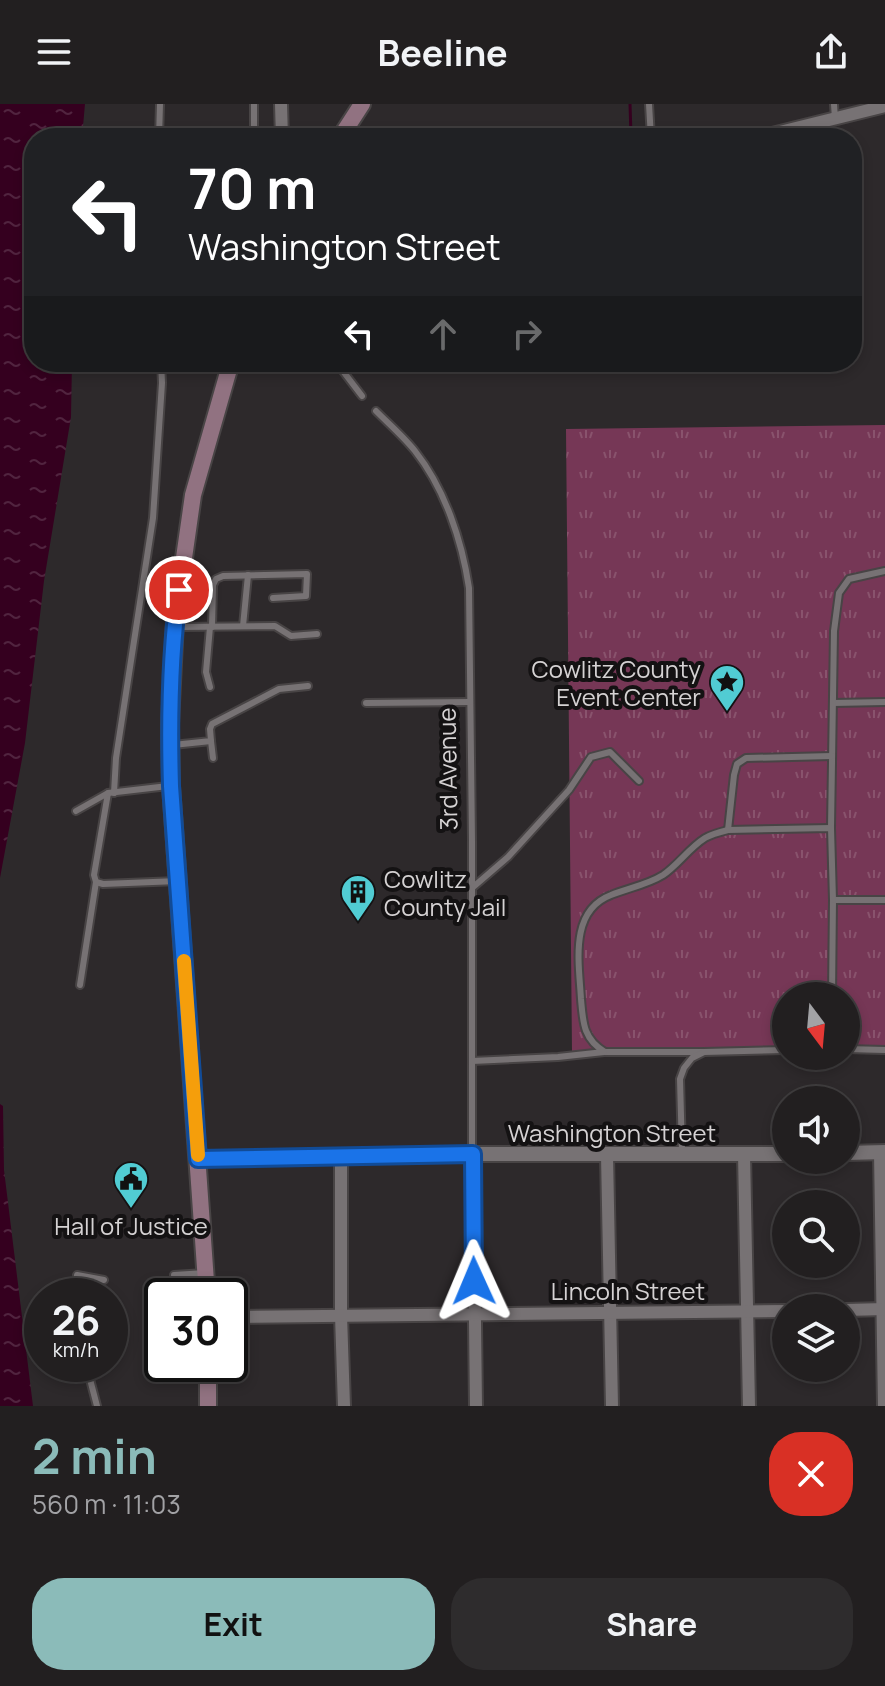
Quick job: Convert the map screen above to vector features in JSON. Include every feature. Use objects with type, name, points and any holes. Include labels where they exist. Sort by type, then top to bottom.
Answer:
[{"type":"main road","points":[[346,128],[362,104]]},
{"type":"main road","points":[[205,1278],[170,746],[175,627],[193,495],[226,372]]},
{"type":"main road","points":[[208,1382],[208,1406]]},
{"type":"street","points":[[281,104],[282,128]]},
{"type":"street","points":[[798,128],[885,106]]},
{"type":"street","points":[[860,1153],[882,1152],[884,1406]]},
{"type":"street","points":[[473,1154],[476,1406]]},
{"type":"street","name":"Washington Street","points":[[198,1159],[473,1154],[772,1154]]},
{"type":"street","points":[[744,1154],[749,1406]]},
{"type":"street","points":[[607,1155],[612,1406]]},
{"type":"street","points":[[341,1157],[344,1406]]},
{"type":"street","points":[[860,1310],[883,1309]]},
{"type":"street","name":"Lincoln Street","points":[[248,1317],[772,1311]]},
{"type":"lane","points":[[159,128],[160,104]]},
{"type":"lane","points":[[254,104],[254,128]]},
{"type":"lane","points":[[649,104],[650,128]]},
{"type":"lane","points":[[834,104],[835,119]]},
{"type":"lane","points":[[80,985],[96,882],[94,875],[111,793],[153,518],[161,372]]},
{"type":"lane","points":[[344,372],[362,396]]},
{"type":"lane","name":"3rd Avenue","points":[[376,411],[414,450],[435,481],[459,539],[469,588],[473,1154]]},
{"type":"lane","points":[[832,982],[834,631],[839,593],[849,579],[885,571]]},
{"type":"lane","points":[[210,687],[206,672],[216,579],[223,576],[307,574],[306,596],[273,598]]},
{"type":"lane","points":[[243,626],[248,575]]},
{"type":"lane","points":[[175,627],[275,626],[291,636],[317,634]]},
{"type":"lane","points":[[213,758],[212,724],[279,689],[308,686]]},
{"type":"lane","points":[[366,703],[470,702]]},
{"type":"lane","points":[[833,703],[885,702]]},
{"type":"lane","points":[[170,746],[211,741]]},
{"type":"lane","points":[[472,888],[508,857],[569,790],[591,757],[610,752],[639,781]]},
{"type":"lane","points":[[728,830],[737,764],[746,758],[832,756]]},
{"type":"lane","points":[[76,811],[111,793],[171,786]]},
{"type":"lane","points":[[605,1052],[587,1037],[582,1013],[578,945],[588,913],[597,902],[662,875],[702,840],[728,830],[831,828]]},
{"type":"lane","points":[[96,882],[178,881]]},
{"type":"lane","points":[[833,900],[885,900]]},
{"type":"lane","points":[[860,1049],[885,1050]]},
{"type":"lane","points":[[472,1061],[605,1052],[772,1050]]},
{"type":"lane","points":[[682,1154],[680,1079],[692,1058],[704,1052]]},
{"type":"lane","points":[[174,1275],[205,1273]]},
{"type":"lane","points":[[77,1275],[93,1278]]},
{"type":"lane","points":[[91,1382],[97,1406]]},
{"type":"green space","name":"Cowlitz County Event Center","points":[[885,425],[885,1047],[860,1047],[860,982],[772,982],[772,1048],[572,1051],[566,429]]},
{"type":"water","points":[[0,104],[85,104],[83,128],[24,128],[24,372],[72,372],[71,417],[44,581],[25,743],[0,878]]},
{"type":"water","points":[[0,1104],[3,1106],[4,1170],[24,1333],[24,1382],[30,1382],[33,1406],[0,1406]]},
{"type":"waterway","points":[[630,104],[631,128]]},
{"type":"slow traffic","points":[[184,961],[198,1155]]},
{"type":"place","name":"Cowlitz County Event Center","points":[[727,713]]},
{"type":"place","name":"Cowlitz County Jail","points":[[358,923]]},
{"type":"place","name":"Hall of Justice","points":[[131,1210]]},
{"type":"route","points":[[179,590],[170,724],[171,786],[198,1159],[473,1154],[474,1281]]}]
